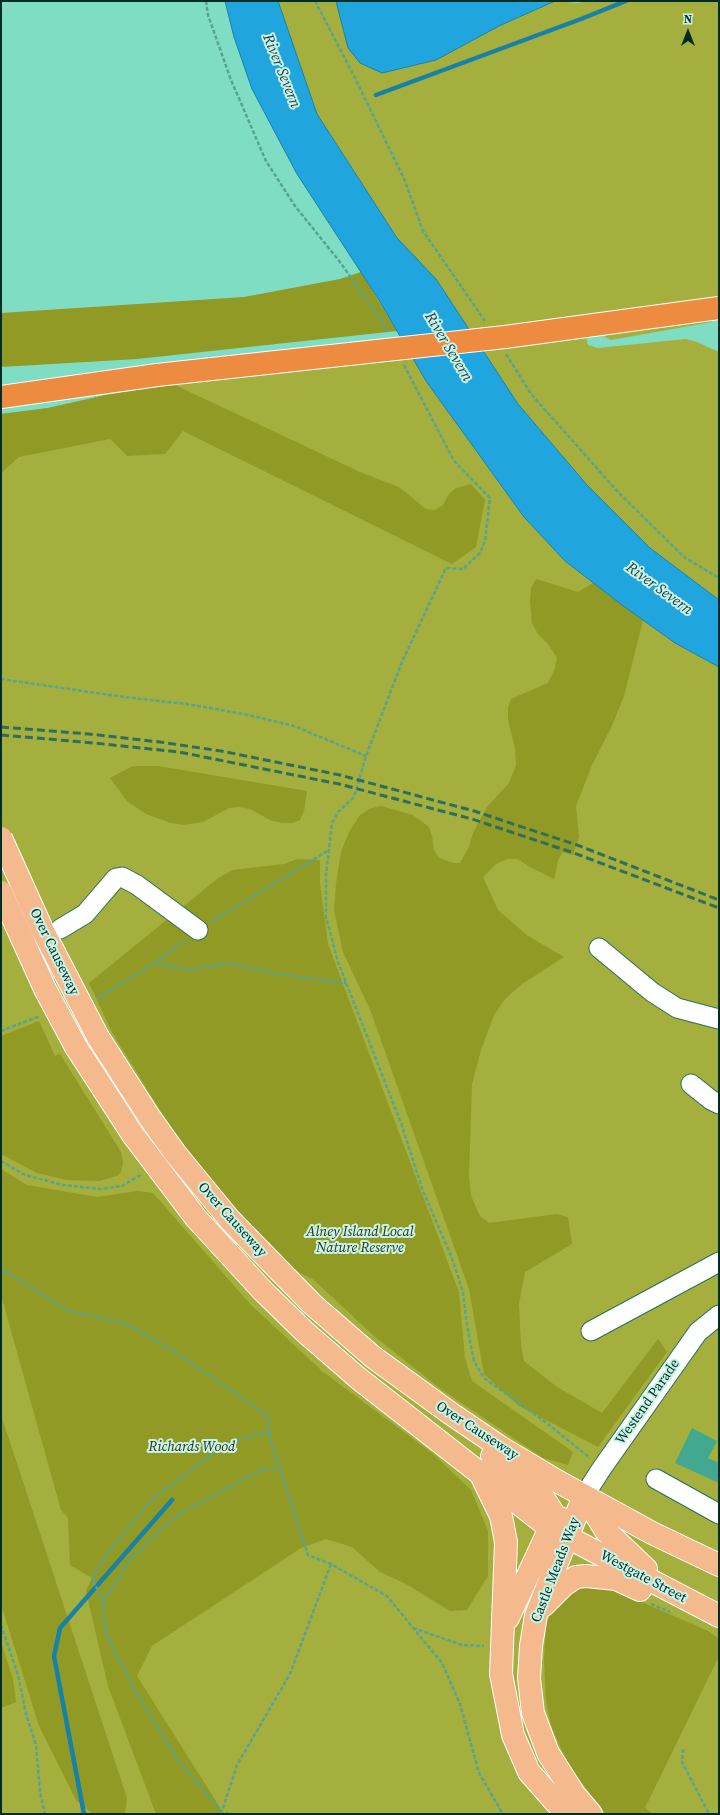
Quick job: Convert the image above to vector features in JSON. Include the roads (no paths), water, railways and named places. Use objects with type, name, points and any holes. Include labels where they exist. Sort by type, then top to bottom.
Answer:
[{"type":"highway","points":[[1,397],[158,375],[505,337],[719,308]]},
{"type":"highway","points":[[1,386],[36,391]]},
{"type":"main road","name":"Over Causeway","points":[[1,838],[42,929],[98,1037],[150,1118],[175,1153],[230,1220],[279,1272],[312,1304],[373,1357],[409,1384],[500,1447],[584,1496]]},
{"type":"main road","name":"Over Causeway","points":[[1,892],[46,989],[76,1047],[133,1135],[196,1218],[263,1291],[305,1332],[358,1378],[481,1474],[559,1528]]},
{"type":"main road","points":[[156,1166],[175,1153]]},
{"type":"main road","points":[[409,1384],[428,1406],[541,1494],[559,1528]]},
{"type":"main road","name":"Castle Meads Way","points":[[481,1474],[501,1516],[506,1542],[494,1636],[513,1735],[529,1772],[566,1814]]},
{"type":"main road","points":[[584,1496],[719,1565]]},
{"type":"main road","points":[[584,1496],[606,1531],[640,1564],[676,1604]]},
{"type":"main road","name":"Castle Meads Way","points":[[494,1636],[559,1528],[584,1496]]},
{"type":"main road","name":"Castle Meads Way","points":[[559,1528],[536,1616],[531,1646],[529,1678],[533,1713],[548,1753],[574,1794],[591,1814]]},
{"type":"main road","name":"Westgate Street","points":[[559,1528],[676,1604],[710,1611]]},
{"type":"main road","points":[[536,1616],[553,1594],[564,1585],[576,1577],[586,1576],[616,1579],[640,1591],[684,1608],[710,1611]]},
{"type":"street","points":[[60,929],[85,914],[116,878],[122,877],[137,885],[198,930]]},
{"type":"street","points":[[599,948],[652,992],[677,1008],[719,1019]]},
{"type":"street","points":[[691,1084],[711,1100],[719,1104]]},
{"type":"street","points":[[590,1331],[719,1262]]},
{"type":"street","name":"Westend Parade","points":[[584,1496],[602,1468],[698,1332],[719,1315]]},
{"type":"street","points":[[656,1480],[719,1514]]},
{"type":"water","name":"River Severn","points":[[225,1],[278,1],[317,114],[397,238],[436,279],[518,404],[587,485],[650,548],[719,600],[719,667],[675,643],[622,605],[565,561],[524,517],[426,381],[379,300],[297,174],[252,89],[234,37]]},
{"type":"water","points":[[336,1],[555,1],[499,26],[436,60],[382,73],[360,63],[348,48]]},
{"type":"waterway","points":[[376,95],[626,1]]},
{"type":"waterway","points":[[84,1814],[54,1656],[60,1628],[172,1500]]},
{"type":"railway","points":[[1,727],[89,734],[160,742],[221,751],[340,775],[474,811],[577,845],[719,900]]},
{"type":"railway","points":[[1,735],[179,752],[339,784],[472,819],[574,853],[719,908]]},
{"type":"park label","name":"Alney Island Local Nature Reserve","points":[[360,1240]]},
{"type":"park label","name":"Richards Wood","points":[[192,1447]]}]
